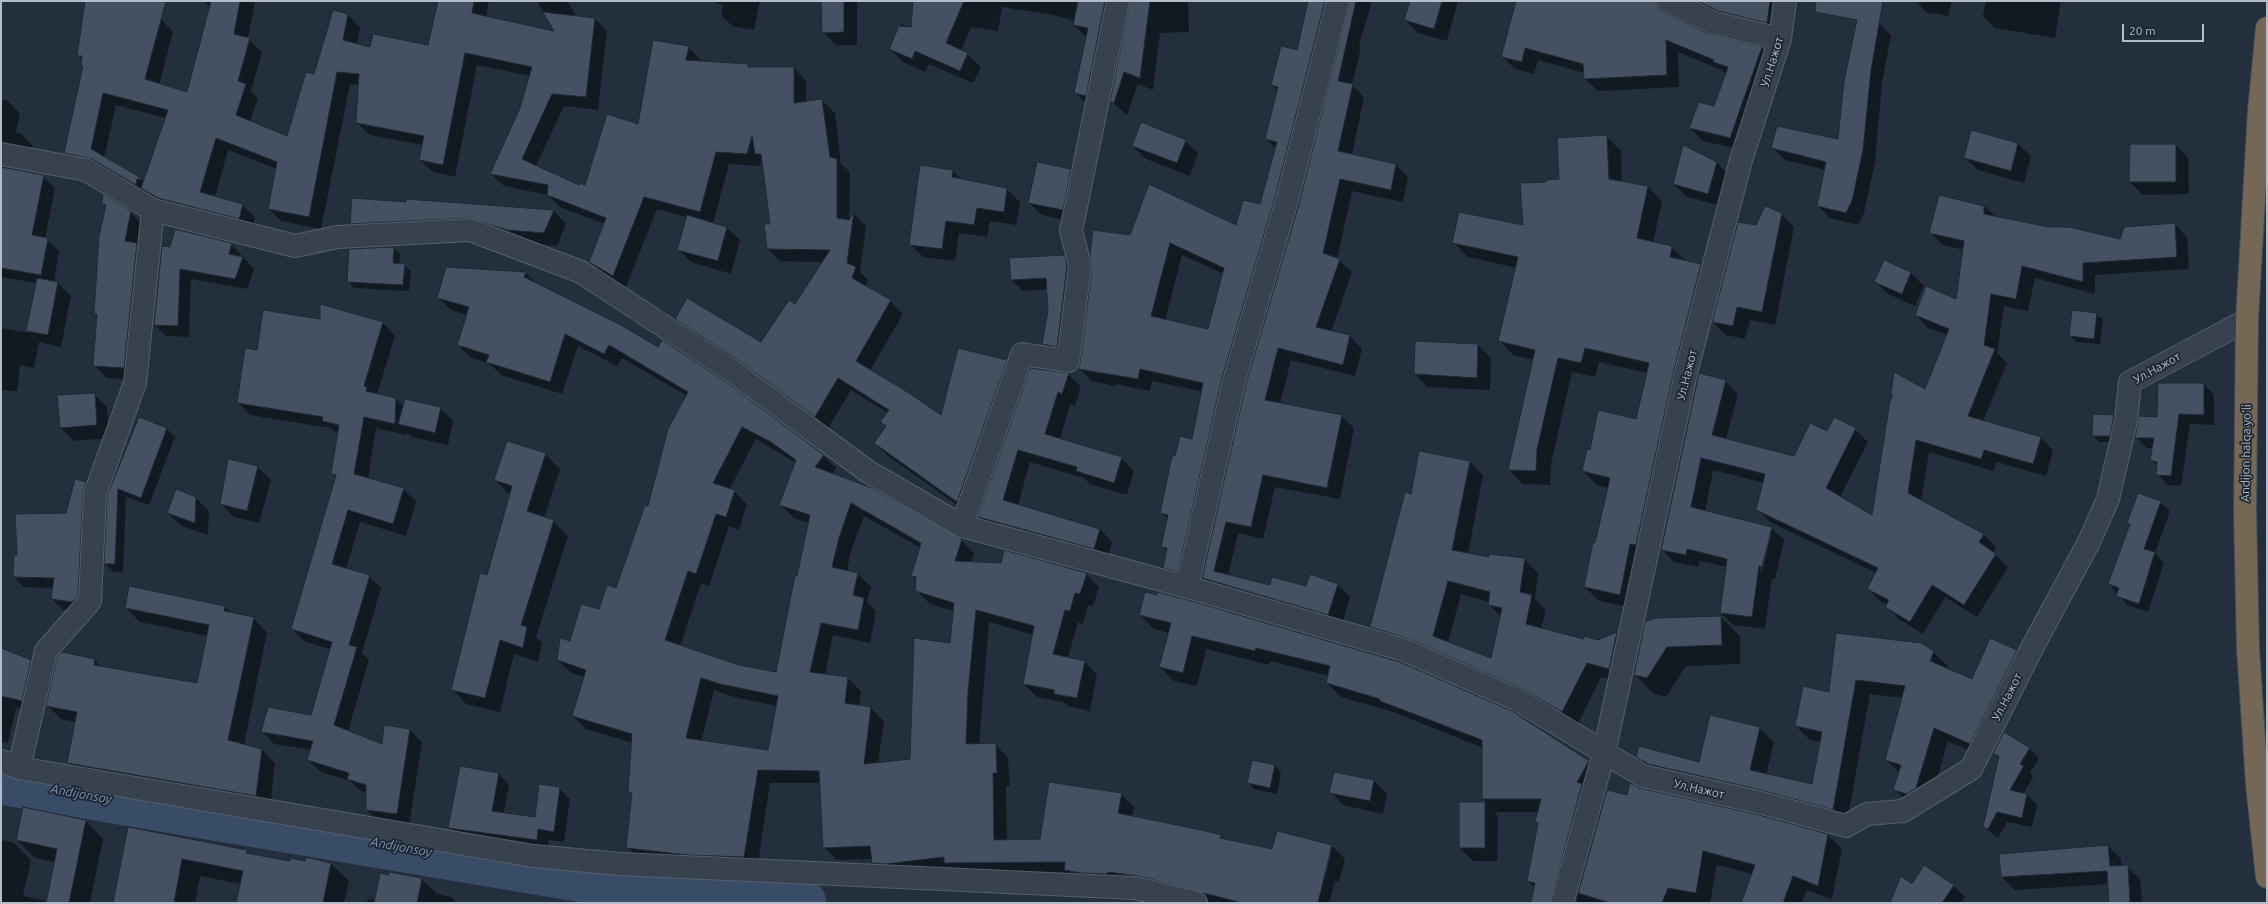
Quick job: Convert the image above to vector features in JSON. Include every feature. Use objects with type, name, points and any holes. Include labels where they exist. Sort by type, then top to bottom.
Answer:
[{"type":"highway","name":"Andijon halqa yo‘li","points":[[2267,28],[2259,112],[2247,320],[2245,512],[2248,649],[2262,781],[2267,877]]},
{"type":"street","points":[[962,526],[1022,354],[1068,361],[1080,265],[1071,231],[1118,1]]},
{"type":"street","points":[[1187,587],[1234,381],[1287,200],[1338,1]]},
{"type":"street","points":[[1668,1],[1714,22],[1780,39]]},
{"type":"street","name":"Ул.Нажот","points":[[1562,903],[1604,753],[1686,373],[1741,160],[1780,39],[1785,1]]},
{"type":"street","points":[[1,154],[86,170],[153,210],[295,246],[338,237],[470,230],[581,272],[732,371],[867,471],[962,526],[1187,587],[1404,650],[1518,700],[1604,753]]},
{"type":"street","points":[[153,210],[135,384],[95,494],[90,601],[46,651],[10,765],[533,856],[620,864],[1135,888],[1196,903]]},
{"type":"street","name":"Ул.Нажот","points":[[1604,753],[1643,776],[1762,803],[1846,826],[1867,814],[1903,811],[1971,769],[2033,646],[2089,542],[2108,499],[2126,421],[2130,382],[2247,320]]},
{"type":"building","points":[[85,1],[166,1],[145,79],[187,92],[211,1],[240,1],[234,34],[250,38],[238,81],[246,84],[236,115],[287,136],[306,72],[314,74],[333,10],[348,14],[343,40],[370,47],[373,34],[428,45],[438,1],[474,1],[472,13],[554,31],[543,12],[595,18],[586,97],[552,94],[522,159],[579,185],[579,183],[585,185],[607,114],[638,124],[653,40],[689,46],[686,60],[748,64],[748,67],[794,67],[794,103],[822,99],[830,157],[837,159],[837,218],[849,220],[854,212],[847,263],[856,267],[852,278],[891,300],[856,361],[909,393],[941,415],[958,348],[1007,360],[957,502],[874,443],[886,426],[880,422],[889,410],[838,378],[815,417],[739,361],[675,319],[687,298],[761,342],[789,300],[795,304],[830,250],[767,249],[764,224],[770,224],[761,154],[755,154],[752,136],[747,154],[716,152],[700,212],[644,197],[613,276],[589,262],[606,218],[547,195],[548,185],[490,174],[520,108],[532,67],[465,53],[443,165],[419,160],[424,136],[356,123],[359,74],[337,72],[309,217],[268,209],[277,162],[216,138],[200,192],[243,204],[239,219],[158,198],[141,188],[168,110],[103,93],[91,149],[143,179],[137,179],[136,185],[92,159],[64,153],[83,66],[81,66],[82,56],[77,56]]},
{"type":"building","points":[[821,1],[844,1],[844,32],[822,33]]},
{"type":"building","points":[[913,1],[964,1],[946,43],[968,53],[960,71],[915,51],[912,59],[889,49],[899,26],[911,27]]},
{"type":"building","points":[[1078,1],[1105,1],[1086,96],[1074,93],[1088,28],[1073,25]]},
{"type":"building","points":[[1130,1],[1150,1],[1140,78],[1124,72],[1114,103],[1110,102]]},
{"type":"building","points":[[1308,1],[1325,1],[1275,197],[1222,378],[1178,572],[1163,568],[1167,548],[1161,547],[1168,515],[1160,513],[1172,456],[1175,456],[1180,436],[1192,439],[1203,383],[1140,369],[1138,379],[1078,369],[1092,267],[1090,254],[1093,230],[1130,235],[1149,184],[1236,225],[1243,200],[1260,204],[1277,142],[1265,139],[1278,87],[1271,85],[1281,46],[1297,50]],"holes":[[[1170,243],[1224,268],[1208,329],[1151,316]]]},
{"type":"building","points":[[1350,1],[1356,1],[1338,81],[1353,84],[1338,151],[1396,164],[1391,190],[1340,179],[1323,253],[1340,259],[1316,327],[1350,335],[1343,365],[1278,348],[1265,400],[1342,415],[1327,488],[1263,475],[1251,527],[1226,522],[1214,571],[1270,585],[1272,577],[1306,586],[1310,574],[1338,584],[1328,615],[1202,578],[1246,384],[1299,204]]},
{"type":"building","points":[[1410,1],[1442,1],[1434,29],[1404,20]]},
{"type":"building","points":[[1516,1],[1656,1],[1658,8],[1663,12],[1709,34],[1762,47],[1730,138],[1689,128],[1699,102],[1714,106],[1728,67],[1713,62],[1714,60],[1666,40],[1667,75],[1584,79],[1583,64],[1525,48],[1522,62],[1501,57]]},
{"type":"building","points":[[1697,1],[1770,1],[1767,23],[1718,11]]},
{"type":"building","points":[[1816,1],[1883,1],[1871,70],[1863,150],[1852,201],[1846,213],[1817,206],[1826,162],[1771,148],[1777,126],[1838,139],[1844,81],[1857,20],[1815,12]]},
{"type":"building","points":[[1141,122],[1186,140],[1177,163],[1132,146]]},
{"type":"building","points":[[1971,130],[2018,143],[2011,171],[1964,158]]},
{"type":"building","points":[[1607,135],[1609,179],[1648,186],[1637,238],[1672,246],[1670,257],[1701,264],[1674,370],[1636,545],[1630,544],[1620,595],[1584,587],[1593,542],[1595,543],[1610,478],[1582,471],[1587,449],[1590,450],[1598,410],[1636,419],[1649,363],[1585,348],[1581,363],[1558,358],[1537,449],[1536,471],[1508,470],[1535,350],[1498,341],[1518,257],[1452,243],[1459,212],[1523,225],[1520,183],[1546,182],[1546,180],[1559,179],[1557,138]]},
{"type":"building","points":[[2130,144],[2176,144],[2176,182],[2129,182]]},
{"type":"building","points":[[1683,145],[1717,162],[1708,194],[1673,184]]},
{"type":"building","points":[[1037,162],[1071,169],[1063,210],[1028,203]]},
{"type":"building","points":[[920,165],[953,170],[952,177],[1007,188],[1004,212],[977,208],[974,225],[946,221],[942,249],[909,245]]},
{"type":"building","points":[[1,167],[44,175],[32,235],[48,238],[41,275],[1,268]]},
{"type":"building","points":[[103,194],[131,211],[125,241],[137,243],[124,368],[93,366],[97,314],[94,314],[99,236],[106,205],[102,204]]},
{"type":"building","points":[[1939,195],[1984,206],[1984,214],[2049,227],[2069,227],[2120,239],[2124,227],[2175,223],[2177,257],[2083,263],[2083,282],[2022,266],[2016,299],[1991,294],[1984,345],[1995,349],[1968,416],[2041,437],[2033,464],[1984,450],[1981,459],[1916,440],[1908,493],[1984,534],[1979,542],[1996,554],[1964,605],[1932,585],[1910,622],[1885,607],[1889,600],[1867,589],[1878,568],[1756,510],[1765,474],[1701,458],[1691,507],[1772,527],[1762,567],[1759,566],[1752,617],[1720,613],[1727,559],[1687,549],[1686,555],[1661,550],[1699,373],[1726,380],[1712,435],[1794,456],[1810,423],[1827,431],[1834,417],[1856,428],[1826,488],[1872,515],[1890,401],[1893,395],[1891,394],[1894,372],[1925,389],[1949,329],[1915,315],[1926,286],[1956,299],[1964,241],[1929,233]]},
{"type":"building","points":[[352,198],[406,202],[406,199],[554,210],[544,233],[507,230],[470,218],[350,224]]},
{"type":"building","points":[[1765,206],[1782,213],[1762,312],[1737,307],[1733,326],[1712,322],[1738,222],[1756,225]]},
{"type":"building","points":[[687,215],[727,227],[718,261],[677,250]]},
{"type":"building","points":[[175,229],[232,243],[229,254],[243,257],[235,279],[180,269],[178,326],[154,325],[162,246],[170,247]]},
{"type":"building","points":[[394,247],[393,263],[405,264],[403,285],[347,282],[349,249]]},
{"type":"building","points":[[1065,255],[1067,266],[1057,347],[1042,344],[1048,311],[1046,278],[1011,280],[1009,258]]},
{"type":"building","points":[[1884,260],[1911,272],[1902,294],[1874,282]]},
{"type":"building","points":[[446,267],[526,272],[524,277],[619,324],[658,347],[662,340],[725,381],[824,455],[815,467],[872,488],[962,539],[955,561],[1001,563],[1004,550],[1087,573],[1080,594],[1075,593],[1070,611],[1065,610],[1053,654],[1085,661],[1077,698],[1054,694],[1054,690],[1023,684],[1034,626],[976,610],[968,692],[966,744],[996,743],[997,773],[993,773],[994,840],[1040,839],[1049,782],[1122,793],[1118,813],[1201,830],[1221,835],[1220,838],[1272,849],[1277,831],[1332,845],[1318,903],[1242,903],[1138,876],[1108,872],[1107,874],[1081,873],[1064,870],[1065,862],[944,863],[944,857],[886,864],[872,863],[870,846],[823,848],[819,771],[758,770],[744,857],[688,855],[626,848],[632,793],[628,792],[632,734],[572,716],[586,670],[557,660],[560,638],[570,641],[581,604],[599,609],[607,585],[616,588],[645,505],[648,506],[668,429],[688,392],[609,345],[604,354],[565,334],[550,382],[486,362],[489,355],[457,345],[469,307],[437,298]],"holes":[[[742,427],[771,442],[796,460],[779,505],[810,515],[797,576],[795,575],[776,672],[739,665],[665,640],[688,571],[696,574],[716,514],[726,517],[735,490],[713,483]],[[851,503],[921,543],[911,576],[916,577],[915,591],[954,603],[950,643],[914,638],[910,759],[864,764],[871,707],[845,703],[848,677],[810,672],[821,623],[858,630],[864,598],[853,595],[858,573],[832,567],[839,538]],[[701,678],[720,684],[778,696],[768,750],[686,738]]]},
{"type":"building","points":[[37,278],[58,282],[48,335],[26,331]]},
{"type":"building","points":[[320,304],[383,322],[364,386],[367,387],[366,391],[396,398],[395,424],[364,417],[354,474],[404,488],[393,524],[348,510],[332,564],[370,575],[349,645],[357,647],[334,725],[382,744],[384,725],[410,729],[397,814],[366,810],[366,785],[347,779],[349,773],[307,760],[313,741],[261,732],[268,707],[311,715],[332,642],[291,629],[336,475],[331,474],[339,425],[322,421],[323,417],[237,403],[245,348],[257,350],[263,310],[320,319]]},
{"type":"building","points":[[2072,310],[2097,313],[2094,339],[2069,336]]},
{"type":"building","points":[[1415,341],[1478,344],[1477,378],[1414,374]]},
{"type":"building","points":[[1030,368],[1069,373],[1062,394],[1058,392],[1045,434],[1122,457],[1114,483],[1076,471],[1077,467],[1018,450],[1003,500],[1100,529],[1094,549],[978,517]]},
{"type":"building","points":[[2158,383],[2204,383],[2204,415],[2179,414],[2171,476],[2156,475],[2157,462],[2150,460],[2154,438],[2135,438],[2139,416],[2157,417]]},
{"type":"building","points":[[95,393],[97,425],[60,428],[57,395]]},
{"type":"building","points":[[405,399],[441,407],[435,433],[398,424]]},
{"type":"building","points":[[2093,414],[2114,415],[2110,436],[2092,436]]},
{"type":"building","points":[[139,417],[167,428],[141,498],[118,489],[115,564],[104,564],[107,496]]},
{"type":"building","points":[[507,441],[546,453],[527,511],[554,520],[521,625],[527,627],[523,648],[500,640],[485,698],[451,690],[480,573],[487,575],[512,486],[494,480]]},
{"type":"building","points":[[1419,451],[1470,461],[1452,550],[1489,557],[1489,554],[1525,558],[1520,592],[1532,595],[1526,624],[1584,639],[1584,636],[1598,640],[1617,632],[1609,669],[1587,663],[1562,712],[1523,689],[1409,639],[1370,627],[1405,492],[1411,494]],"holes":[[[1448,581],[1490,592],[1488,605],[1502,608],[1491,658],[1433,636]]]},
{"type":"building","points":[[228,459],[258,466],[247,511],[220,504]]},
{"type":"building","points":[[75,479],[86,482],[83,493],[78,596],[72,602],[51,599],[54,578],[13,577],[14,555],[17,555],[15,514],[66,513]]},
{"type":"building","points":[[176,489],[196,497],[195,523],[167,513]]},
{"type":"building","points":[[2138,493],[2161,501],[2144,549],[2155,552],[2139,604],[2116,596],[2119,588],[2108,584],[2130,524],[2127,523]]},
{"type":"building","points":[[129,586],[225,606],[224,611],[254,617],[228,740],[262,749],[256,796],[67,763],[77,712],[46,706],[57,657],[62,652],[95,659],[94,665],[197,683],[209,625],[125,608]]},
{"type":"building","points":[[1145,592],[1157,595],[1157,592],[1184,599],[1400,662],[1512,711],[1589,761],[1577,782],[1582,784],[1550,903],[1531,903],[1535,883],[1527,881],[1538,823],[1535,822],[1541,799],[1482,799],[1482,740],[1380,701],[1380,699],[1326,683],[1330,666],[1256,648],[1255,651],[1192,636],[1183,673],[1159,667],[1171,623],[1139,615]]},
{"type":"building","points":[[1721,616],[1722,645],[1667,647],[1647,678],[1634,675],[1645,622],[1655,618]]},
{"type":"building","points":[[1836,633],[1921,643],[1934,651],[1930,661],[1972,679],[1990,638],[2017,650],[1970,744],[1934,728],[1916,788],[1907,794],[1893,790],[1901,765],[1885,760],[1905,686],[1856,680],[1833,810],[1765,791],[1648,764],[1636,757],[1639,746],[1699,762],[1710,715],[1760,727],[1750,770],[1812,784],[1822,732],[1795,726],[1803,686],[1829,692]]},
{"type":"building","points":[[1,648],[31,660],[22,701],[1,696]]},
{"type":"building","points":[[2004,732],[2030,748],[2020,764],[2024,766],[2010,790],[2027,794],[2022,818],[1997,812],[1988,829],[1983,827],[1999,756],[1993,754]]},
{"type":"building","points":[[1252,760],[1275,765],[1270,788],[1247,783]]},
{"type":"building","points":[[460,766],[499,773],[492,811],[535,817],[539,784],[560,787],[554,832],[538,829],[537,840],[448,828]]},
{"type":"building","points":[[1334,772],[1374,780],[1370,801],[1329,793]]},
{"type":"building","points":[[1630,783],[1640,788],[1759,815],[1828,834],[1818,886],[1793,876],[1783,903],[1741,903],[1755,865],[1703,851],[1696,893],[1668,888],[1662,903],[1610,903],[1578,893],[1607,790],[1627,795]]},
{"type":"building","points":[[1459,802],[1485,802],[1485,848],[1459,848]]},
{"type":"building","points":[[23,807],[86,820],[69,903],[46,903],[57,849],[16,840]]},
{"type":"building","points":[[128,827],[247,850],[246,853],[290,861],[290,858],[305,861],[306,857],[331,863],[323,903],[236,903],[243,871],[182,859],[174,903],[113,903]]},
{"type":"building","points":[[2108,845],[2110,866],[2128,865],[2130,903],[2109,903],[2107,871],[2001,877],[1999,854]]},
{"type":"building","points":[[1924,865],[1954,885],[1942,903],[1890,903],[1901,876],[1912,884]]},
{"type":"building","points":[[389,872],[422,878],[417,903],[374,903],[380,873],[389,875]]},
{"type":"waterway","name":"Andijonsoy","points":[[1,780],[702,898],[802,903]]}]
